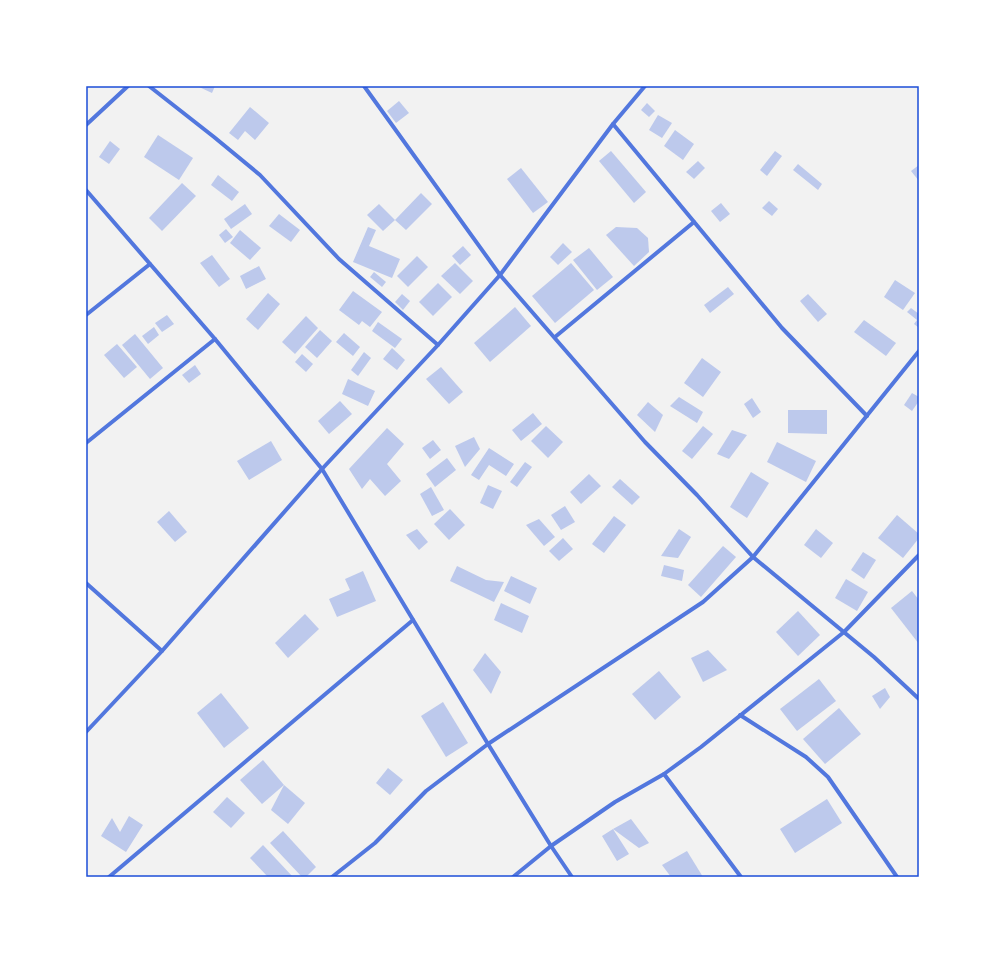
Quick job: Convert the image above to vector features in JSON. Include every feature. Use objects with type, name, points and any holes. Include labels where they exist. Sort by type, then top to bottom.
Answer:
[{"type":"street","points":[[86,125],[128,86]]},
{"type":"street","points":[[149,86],[260,175],[340,258],[438,345]]},
{"type":"street","points":[[364,86],[500,275],[645,442],[697,495],[753,557],[874,657],[919,699]]},
{"type":"street","points":[[86,732],[162,651],[322,469],[438,345],[500,275],[613,124],[645,86]]},
{"type":"street","points":[[613,124],[782,328],[866,416]]},
{"type":"street","points":[[86,190],[215,338],[322,469],[550,846],[572,877]]},
{"type":"street","points":[[555,337],[694,222]]},
{"type":"street","points":[[86,315],[150,264]]},
{"type":"street","points":[[86,443],[215,338]]},
{"type":"street","points":[[332,877],[375,843],[426,791],[488,744],[703,602],[753,557],[919,350]]},
{"type":"street","points":[[512,877],[550,846],[615,802],[664,774],[740,715],[844,632],[919,555]]},
{"type":"street","points":[[86,583],[162,651]]},
{"type":"street","points":[[109,877],[413,620]]},
{"type":"street","points":[[740,715],[806,757],[828,777],[897,877]]},
{"type":"street","points":[[664,774],[741,877]]},
{"type":"building","points":[[197,86],[215,86],[212,93]]},
{"type":"building","points":[[399,101],[409,113],[396,123],[387,111]]},
{"type":"building","points":[[647,103],[655,111],[649,117],[641,110]]},
{"type":"building","points":[[250,107],[269,123],[255,140],[245,131],[238,140],[229,133]]},
{"type":"building","points":[[658,115],[672,123],[662,138],[649,130]]},
{"type":"building","points":[[675,130],[694,144],[683,160],[664,146]]},
{"type":"building","points":[[158,135],[193,158],[179,180],[144,157]]},
{"type":"building","points":[[110,141],[120,149],[109,164],[99,157]]},
{"type":"building","points":[[611,151],[646,192],[634,203],[599,161]]},
{"type":"building","points":[[775,151],[782,156],[767,176],[760,170]]},
{"type":"building","points":[[698,161],[705,168],[694,179],[686,172]]},
{"type":"building","points":[[798,164],[822,184],[818,190],[793,170]]},
{"type":"building","points":[[919,165],[919,181],[911,171]]},
{"type":"building","points":[[521,168],[548,202],[533,213],[507,179]]},
{"type":"building","points":[[218,175],[239,192],[232,201],[211,185]]},
{"type":"building","points":[[182,183],[196,196],[162,231],[149,218]]},
{"type":"building","points":[[421,193],[432,204],[406,230],[395,220]]},
{"type":"building","points":[[769,201],[778,209],[772,216],[762,208]]},
{"type":"building","points":[[721,203],[730,214],[720,222],[711,211]]},
{"type":"building","points":[[245,204],[252,214],[231,229],[224,219]]},
{"type":"building","points":[[379,204],[395,220],[383,231],[367,215]]},
{"type":"building","points":[[279,214],[300,230],[291,242],[269,226]]},
{"type":"building","points":[[368,227],[376,230],[369,246],[400,259],[392,278],[353,262]]},
{"type":"building","points":[[616,227],[637,228],[648,238],[649,252],[634,266],[606,235]]},
{"type":"building","points":[[226,229],[233,237],[225,243],[219,235]]},
{"type":"building","points":[[240,230],[261,248],[250,260],[230,243]]},
{"type":"building","points":[[563,243],[572,252],[558,265],[550,257]]},
{"type":"building","points":[[463,246],[471,255],[460,265],[452,256]]},
{"type":"building","points":[[589,248],[613,277],[597,290],[573,260]]},
{"type":"building","points":[[212,255],[230,279],[219,287],[200,263]]},
{"type":"building","points":[[417,256],[428,267],[408,287],[397,276]]},
{"type":"building","points":[[455,263],[473,281],[460,294],[441,276]]},
{"type":"building","points":[[571,263],[594,290],[555,323],[532,296]]},
{"type":"building","points":[[259,266],[266,279],[246,289],[240,276]]},
{"type":"building","points":[[374,272],[386,282],[382,287],[370,277]]},
{"type":"building","points":[[895,280],[915,293],[903,310],[884,297]]},
{"type":"building","points":[[438,283],[452,297],[433,316],[419,302]]},
{"type":"building","points":[[728,287],[734,294],[710,313],[704,305]]},
{"type":"building","points":[[353,291],[382,312],[370,327],[362,321],[359,325],[339,310]]},
{"type":"building","points":[[268,293],[280,304],[258,330],[246,319]]},
{"type":"building","points":[[402,294],[410,301],[403,310],[395,302]]},
{"type":"building","points":[[808,294],[827,314],[818,322],[800,301]]},
{"type":"building","points":[[515,307],[531,326],[490,362],[474,343]]},
{"type":"building","points":[[911,308],[919,314],[919,328],[914,324],[917,320],[907,312]]},
{"type":"building","points":[[167,315],[174,324],[162,332],[155,323]]},
{"type":"building","points":[[306,316],[318,328],[295,354],[282,342]]},
{"type":"building","points":[[864,320],[896,343],[886,356],[854,332]]},
{"type":"building","points":[[378,322],[402,339],[395,348],[372,331]]},
{"type":"building","points":[[154,327],[159,335],[148,344],[142,336]]},
{"type":"building","points":[[320,330],[332,341],[317,358],[305,347]]},
{"type":"building","points":[[344,333],[360,347],[353,356],[336,342]]},
{"type":"building","points":[[135,334],[163,368],[150,379],[122,345]]},
{"type":"building","points":[[117,344],[137,367],[124,378],[104,355]]},
{"type":"building","points":[[392,348],[405,360],[397,370],[383,359]]},
{"type":"building","points":[[364,352],[371,358],[358,376],[351,370]]},
{"type":"building","points":[[302,354],[313,364],[306,372],[295,362]]},
{"type":"building","points":[[702,358],[721,372],[703,397],[684,383]]},
{"type":"building","points":[[195,365],[201,374],[189,383],[182,375]]},
{"type":"building","points":[[441,367],[463,392],[449,404],[426,379]]},
{"type":"building","points":[[348,379],[375,391],[368,406],[342,394]]},
{"type":"building","points":[[912,393],[919,397],[919,401],[912,411],[904,405]]},
{"type":"building","points":[[679,397],[703,412],[697,423],[670,406]]},
{"type":"building","points":[[752,398],[761,412],[753,418],[744,404]]},
{"type":"building","points":[[340,401],[352,414],[329,434],[318,421]]},
{"type":"building","points":[[648,402],[663,415],[655,432],[637,415]]},
{"type":"building","points":[[788,410],[827,410],[827,434],[788,433]]},
{"type":"building","points":[[533,413],[542,424],[521,441],[512,430]]},
{"type":"building","points":[[546,426],[563,442],[548,458],[531,441]]},
{"type":"building","points":[[703,426],[713,434],[692,459],[682,451]]},
{"type":"building","points":[[387,428],[404,444],[387,464],[401,481],[385,496],[370,479],[362,489],[349,469]]},
{"type":"building","points":[[732,430],[747,435],[729,459],[717,454]]},
{"type":"building","points":[[474,437],[480,449],[465,467],[455,446]]},
{"type":"building","points":[[433,440],[441,450],[430,459],[422,448]]},
{"type":"building","points":[[271,441],[282,460],[249,480],[237,461]]},
{"type":"building","points":[[777,442],[816,461],[806,482],[767,462]]},
{"type":"building","points":[[489,448],[514,464],[506,476],[489,465],[479,480],[471,475]]},
{"type":"building","points":[[447,458],[456,470],[435,487],[426,474]]},
{"type":"building","points":[[525,462],[532,467],[517,487],[510,482]]},
{"type":"building","points":[[751,472],[769,483],[747,518],[730,507]]},
{"type":"building","points":[[589,474],[601,486],[581,504],[570,492]]},
{"type":"building","points":[[620,479],[640,497],[632,505],[612,487]]},
{"type":"building","points":[[488,485],[502,491],[493,509],[480,503]]},
{"type":"building","points":[[431,487],[444,510],[432,516],[420,494]]},
{"type":"building","points":[[565,506],[575,522],[561,530],[551,515]]},
{"type":"building","points":[[450,509],[465,525],[449,540],[434,524]]},
{"type":"building","points":[[169,511],[187,532],[175,542],[157,522]]},
{"type":"building","points":[[897,515],[919,534],[919,538],[903,558],[878,538]]},
{"type":"building","points":[[614,516],[626,525],[604,553],[592,544]]},
{"type":"building","points":[[539,519],[555,537],[544,546],[526,525]]},
{"type":"building","points":[[417,529],[428,542],[419,550],[406,535]]},
{"type":"building","points":[[679,529],[691,537],[678,558],[661,556]]},
{"type":"building","points":[[816,529],[833,543],[821,558],[804,545]]},
{"type":"building","points":[[563,538],[573,549],[559,561],[549,551]]},
{"type":"building","points":[[723,546],[736,557],[701,597],[688,585]]},
{"type":"building","points":[[863,552],[876,560],[864,579],[851,570]]},
{"type":"building","points":[[664,565],[684,570],[682,581],[661,576]]},
{"type":"building","points":[[457,566],[486,580],[504,582],[494,602],[450,581]]},
{"type":"building","points":[[363,571],[376,601],[337,617],[329,599],[350,590],[345,579]]},
{"type":"building","points":[[511,576],[537,588],[530,604],[504,591]]},
{"type":"building","points":[[846,579],[868,592],[857,611],[835,598]]},
{"type":"building","points":[[912,591],[919,600],[919,644],[891,608]]},
{"type":"building","points":[[501,603],[529,616],[522,633],[494,620]]},
{"type":"building","points":[[798,611],[820,635],[798,656],[776,632]]},
{"type":"building","points":[[305,614],[319,629],[288,658],[275,643]]},
{"type":"building","points":[[708,650],[727,670],[703,682],[691,658]]},
{"type":"building","points":[[485,653],[501,672],[491,694],[473,670]]},
{"type":"building","points":[[659,671],[681,697],[655,720],[632,694]]},
{"type":"building","points":[[819,679],[836,701],[797,731],[780,709]]},
{"type":"building","points":[[885,688],[890,697],[880,709],[872,696]]},
{"type":"building","points":[[221,693],[249,728],[224,748],[197,713]]},
{"type":"building","points":[[443,702],[468,743],[446,757],[421,716]]},
{"type":"building","points":[[839,708],[861,734],[825,764],[803,739]]},
{"type":"building","points":[[263,760],[284,785],[262,804],[240,780]]},
{"type":"building","points":[[388,768],[403,780],[390,795],[376,783]]},
{"type":"building","points":[[284,785],[305,803],[288,824],[271,810]]},
{"type":"building","points":[[227,797],[245,813],[231,828],[213,812]]},
{"type":"building","points":[[827,799],[842,823],[795,853],[780,829]]},
{"type":"building","points":[[129,816],[143,825],[126,852],[101,836],[112,818],[120,832]]},
{"type":"building","points":[[631,819],[649,843],[639,848],[613,829]]},
{"type":"building","points":[[613,829],[629,854],[617,861],[602,836]]},
{"type":"building","points":[[283,831],[316,867],[306,877],[302,877],[270,843]]},
{"type":"building","points":[[263,845],[293,877],[268,877],[250,858]]},
{"type":"building","points":[[687,851],[703,877],[671,877],[662,865]]}]
